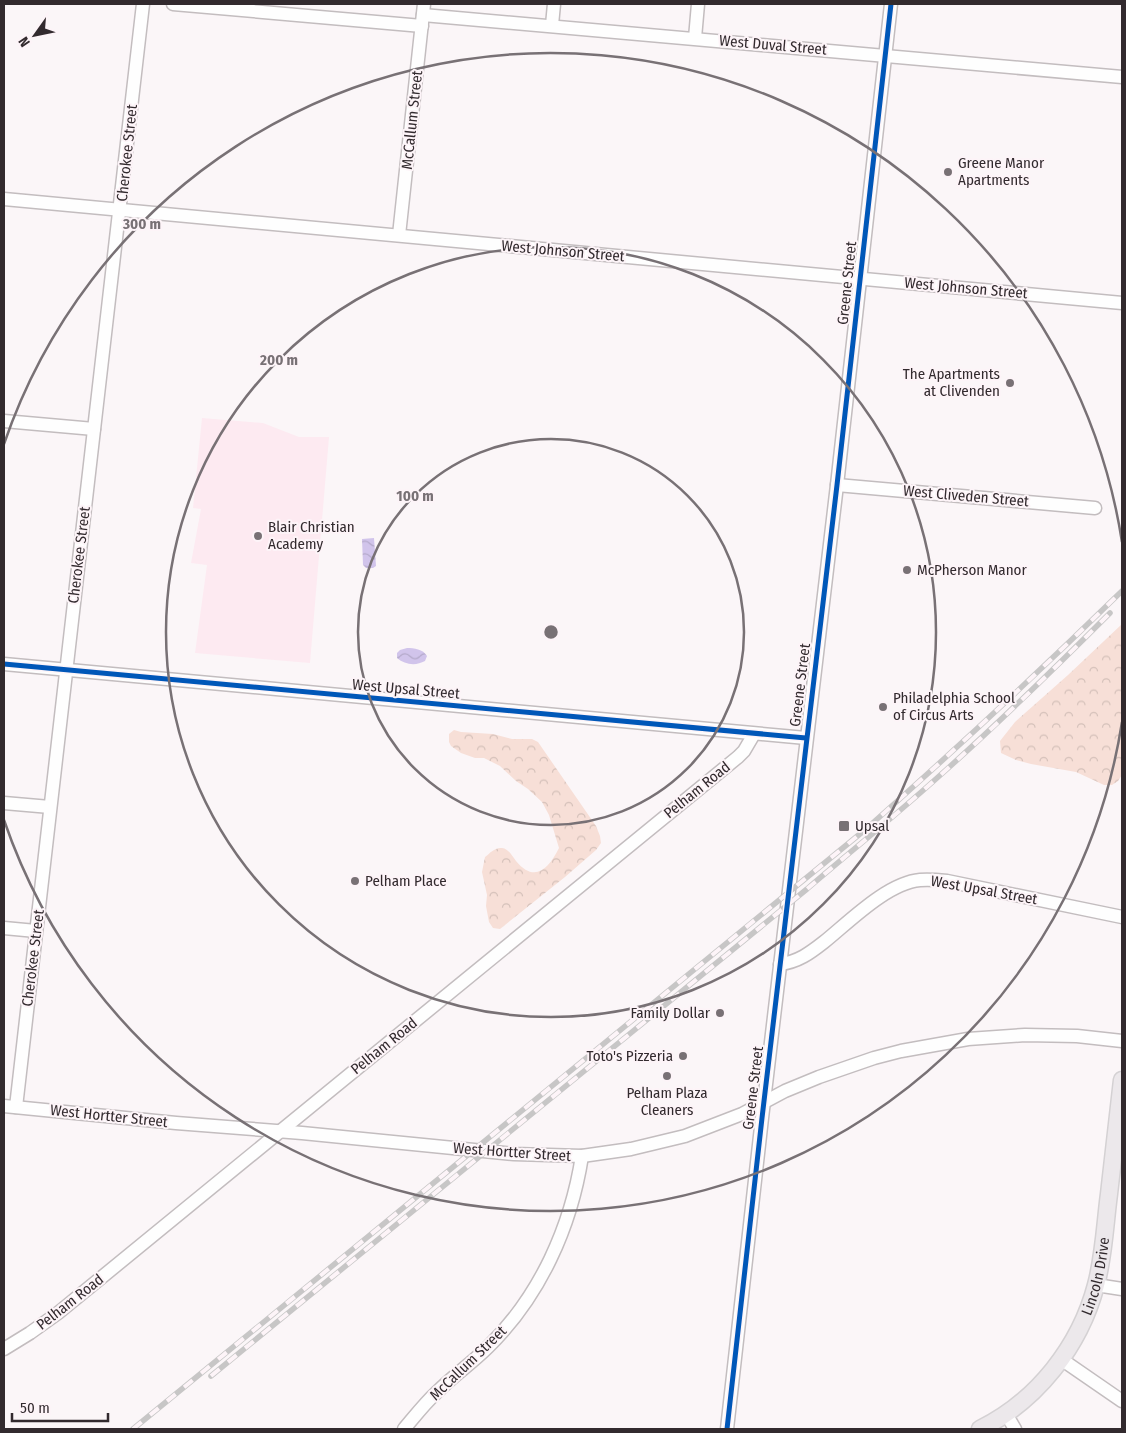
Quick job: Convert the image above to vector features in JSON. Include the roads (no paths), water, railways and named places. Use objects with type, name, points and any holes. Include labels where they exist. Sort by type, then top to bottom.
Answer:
[{"type":"main road","name":"Lincoln Drive","points":[[980,1429],[1006,1414],[1038,1387],[1061,1359],[1083,1322],[1096,1285],[1104,1247],[1122,1080]]},
{"type":"street","name":"Cherokee Street","points":[[10,1106],[36,931],[144,4]]},
{"type":"street","name":"West Duval Street","points":[[173,4],[423,15],[1122,77]]},
{"type":"street","points":[[552,26],[554,4]]},
{"type":"street","points":[[695,38],[698,4]]},
{"type":"street","name":"Greene Street","points":[[728,1429],[891,4]]},
{"type":"street","name":"McCallum Street","points":[[399,235],[423,15]]},
{"type":"street","name":"West Johnson Street","points":[[4,199],[1122,303]]},
{"type":"street","points":[[4,421],[94,429]]},
{"type":"street","name":"West Cliveden Street","points":[[837,485],[1094,508]]},
{"type":"street","name":"West Upsal Street","points":[[4,664],[806,738]]},
{"type":"street","name":"Pelham Road","points":[[4,1349],[58,1313],[738,757],[754,734]]},
{"type":"street","points":[[4,803],[50,807]]},
{"type":"street","name":"West Upsal Street","points":[[780,964],[792,962],[808,955],[888,892],[905,884],[920,880],[947,881],[1122,917]]},
{"type":"street","points":[[4,928],[36,931]]},
{"type":"street","name":"West Hortter Street","points":[[10,1106],[514,1154],[582,1156],[631,1149],[685,1136],[742,1114],[785,1091],[844,1068],[901,1051],[998,1036],[1077,1036],[1122,1041]]},
{"type":"street","name":"McCallum Street","points":[[404,1429],[437,1392],[477,1358],[499,1335],[513,1320],[530,1295],[548,1265],[557,1244],[572,1203],[582,1156]]},
{"type":"street","points":[[1096,1285],[1122,1289]]},
{"type":"street","points":[[1061,1359],[1122,1401]]},
{"type":"street","points":[[1006,1414],[1015,1429]]},
{"type":"water","points":[[374,538],[376,566],[366,568],[363,565],[362,539]]},
{"type":"water","points":[[407,648],[421,650],[427,656],[425,661],[411,664],[397,658],[397,653],[400,650]]},
{"type":"railway","points":[[133,1429],[866,829],[996,711],[1122,591]]},
{"type":"railway","points":[[211,1376],[889,820],[1003,717],[1110,613]]},
{"type":"place","name":"Greene Manor Apartments","points":[[948,172]]},
{"type":"place","name":"The Apartments at Clivenden","points":[[1010,383]]},
{"type":"place","name":"Blair Christian Academy","points":[[258,536]]},
{"type":"place","name":"McPherson Manor","points":[[907,570]]},
{"type":"place","name":"Philadelphia School of Circus Arts","points":[[883,707]]},
{"type":"place","name":"Upsal","points":[[844,826]]},
{"type":"place","name":"Pelham Place","points":[[355,881]]},
{"type":"place","name":"Family Dollar","points":[[720,1013]]},
{"type":"place","name":"Toto's Pizzeria","points":[[683,1056]]},
{"type":"place","name":"Pelham Plaza Cleaners","points":[[667,1076]]}]
